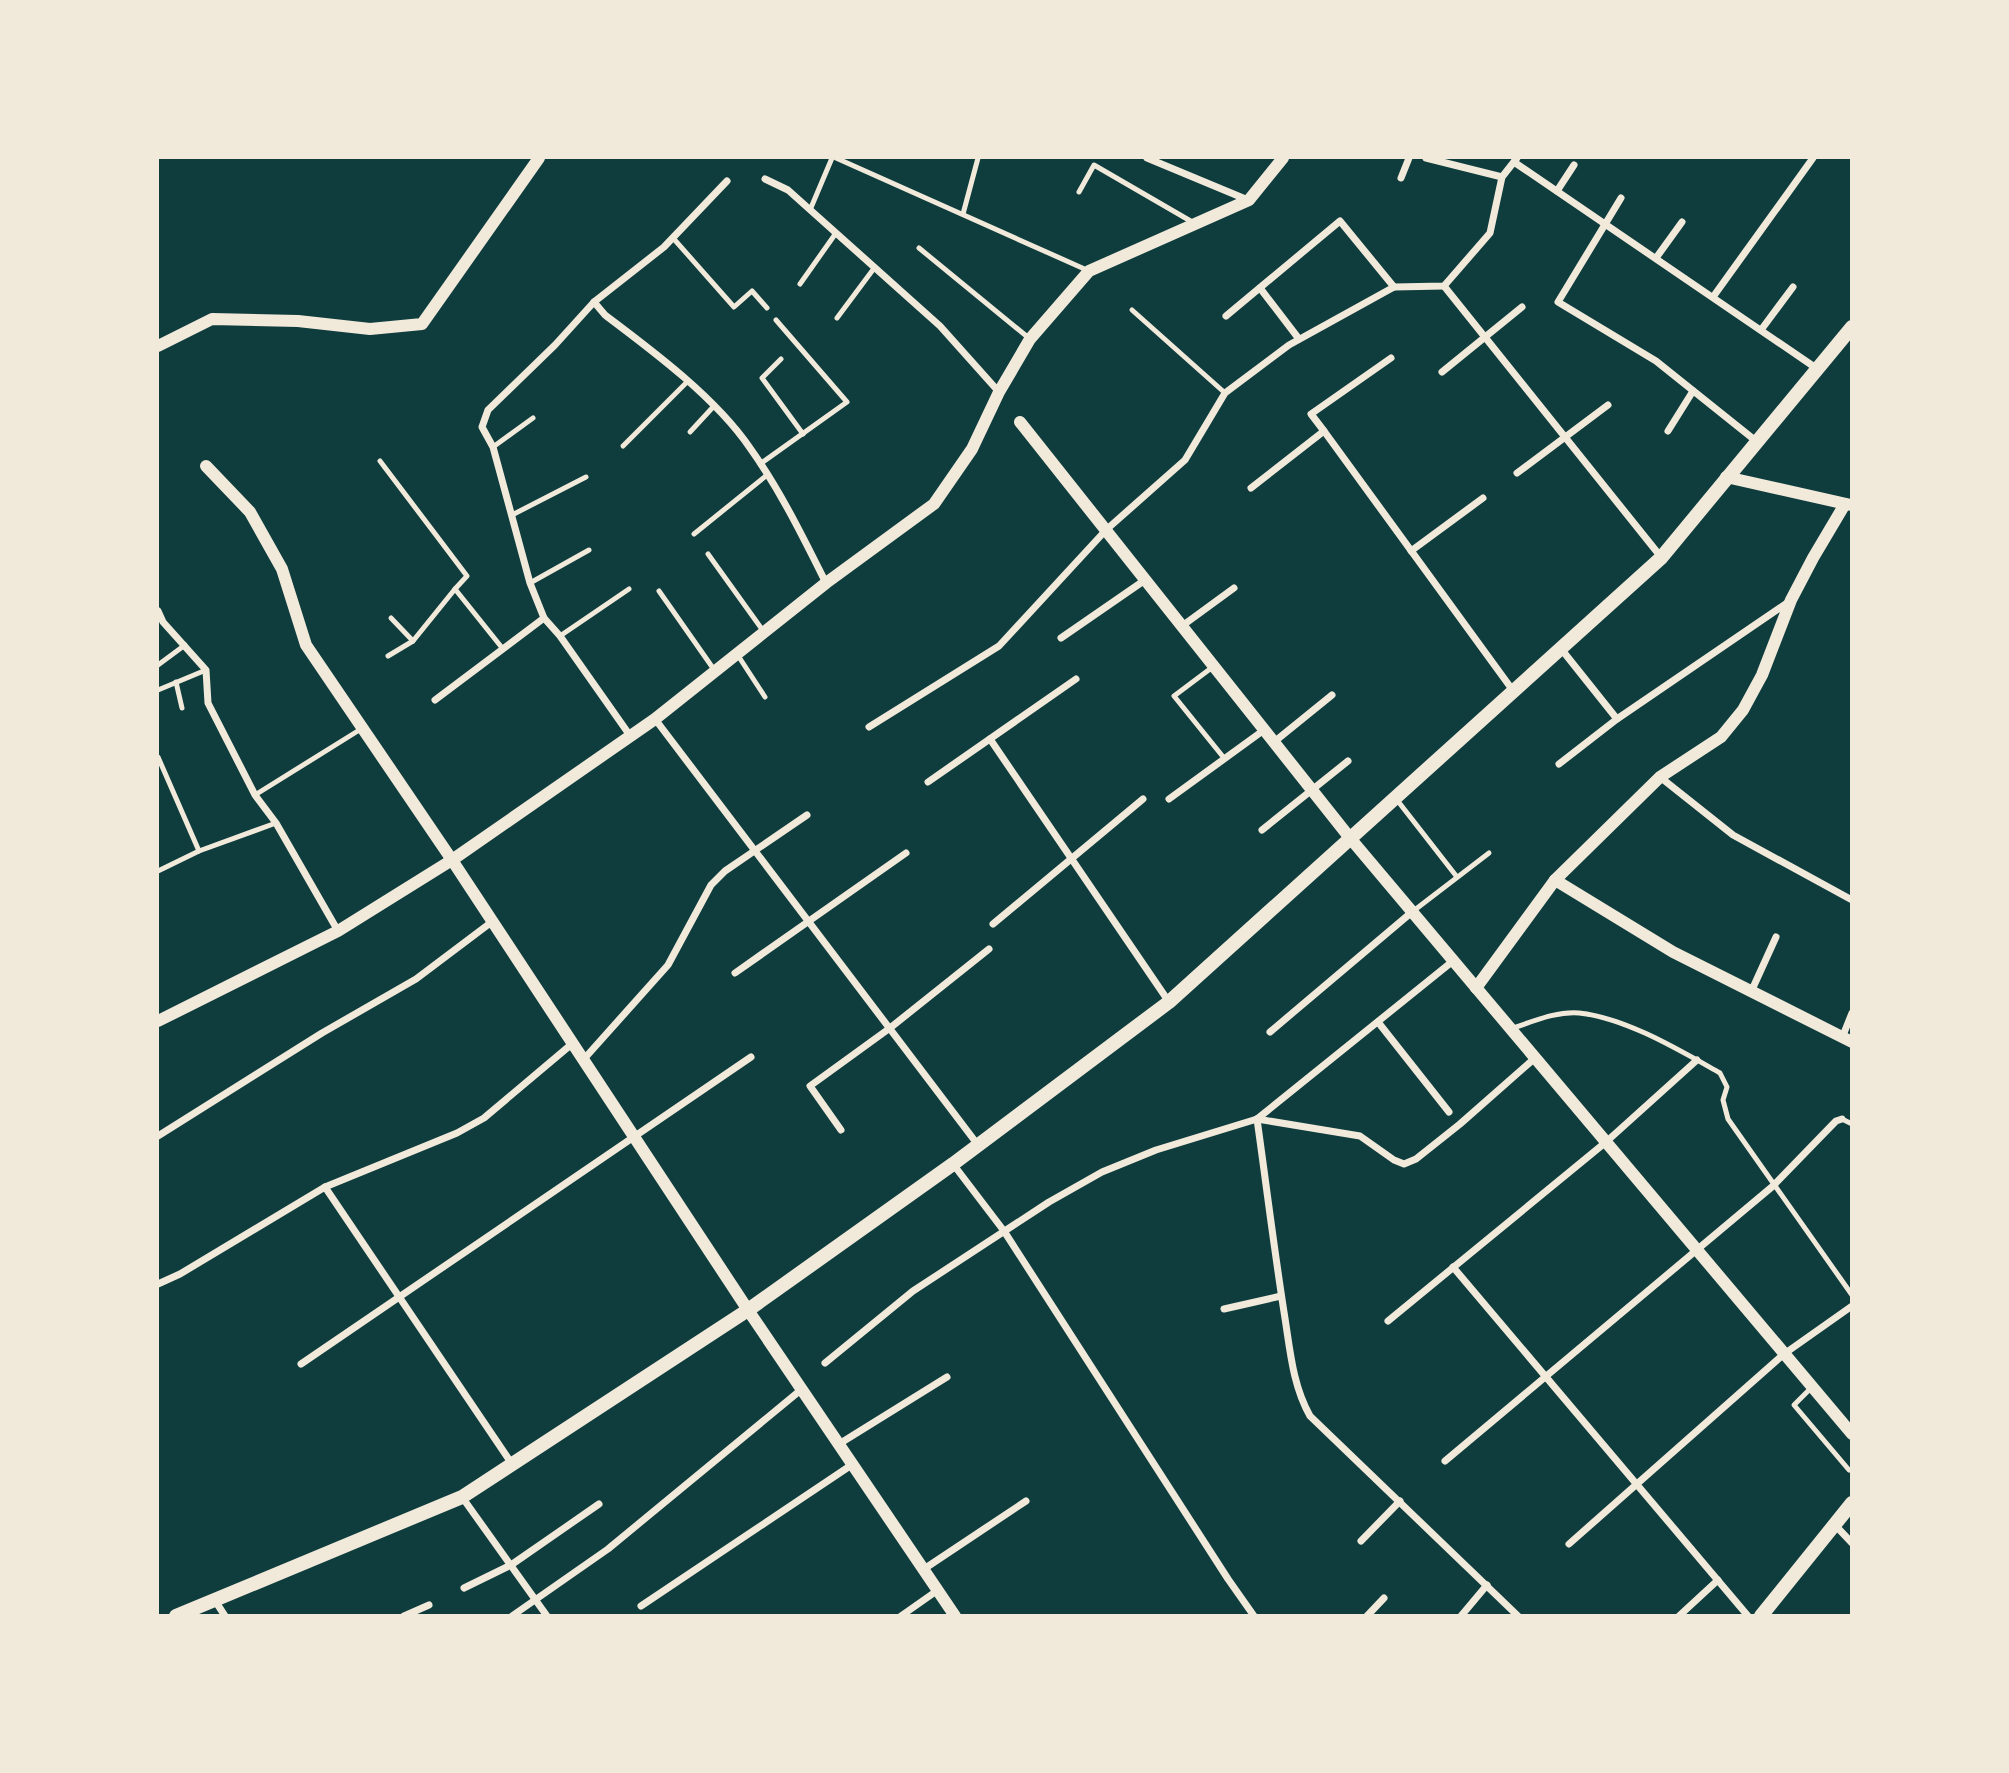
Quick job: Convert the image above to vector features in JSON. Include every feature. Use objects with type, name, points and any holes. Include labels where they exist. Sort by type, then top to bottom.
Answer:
[{"type":"main road","points":[[176,1615],[462,1497],[748,1310],[953,1164],[1169,1002],[1661,558],[1852,327]]},
{"type":"main road","points":[[1761,1615],[1852,1503]]},
{"type":"street","points":[[158,346],[212,319],[298,321],[370,330],[422,324],[539,158]]},
{"type":"street","points":[[158,1021],[338,931],[452,860],[655,719],[826,583],[934,504],[972,449],[999,391],[1030,339],[1089,271],[1249,200],[1283,158]]},
{"type":"street","points":[[1401,178],[1409,158]]},
{"type":"street","points":[[1426,158],[1502,177]]},
{"type":"street","points":[[1713,297],[1813,158]]},
{"type":"street","points":[[1152,159],[1249,200]]},
{"type":"street","points":[[869,727],[999,646],[1106,530],[1185,460],[1225,393],[1299,339],[1394,288],[1444,286],[1490,233],[1502,177],[1516,160],[1557,191],[1816,368]]},
{"type":"street","points":[[1557,191],[1574,165]]},
{"type":"street","points":[[765,180],[788,190],[875,267],[940,326],[999,391]]},
{"type":"street","points":[[631,737],[560,636],[544,618],[530,583],[493,447],[482,426],[488,410],[555,345],[594,302],[664,247],[727,181]]},
{"type":"street","points":[[1621,198],[1558,302],[1656,361],[1756,440]]},
{"type":"street","points":[[1226,316],[1340,221],[1394,288]]},
{"type":"street","points":[[1656,258],[1682,222]]},
{"type":"street","points":[[1444,286],[1661,558]]},
{"type":"street","points":[[1761,330],[1793,287]]},
{"type":"street","points":[[1260,288],[1299,339]]},
{"type":"street","points":[[594,302],[605,315],[714,407],[750,447],[797,525],[826,583]]},
{"type":"street","points":[[1442,372],[1522,307]]},
{"type":"street","points":[[1391,358],[1311,414],[1514,692]]},
{"type":"street","points":[[1668,430],[1693,391]]},
{"type":"street","points":[[1517,473],[1608,405]]},
{"type":"street","points":[[1020,422],[1350,838],[1852,1434]]},
{"type":"street","points":[[1251,488],[1324,432]]},
{"type":"street","points":[[206,466],[250,512],[282,569],[306,645],[493,921],[748,1310],[955,1615]]},
{"type":"street","points":[[1476,988],[1555,880],[1660,777],[1721,737],[1743,710],[1762,675],[1791,600],[1812,558],[1848,505],[1726,477]]},
{"type":"street","points":[[1411,551],[1483,498]]},
{"type":"street","points":[[1061,638],[1145,580]]},
{"type":"street","points":[[1182,626],[1234,588]]},
{"type":"street","points":[[1559,764],[1617,719],[1791,600]]},
{"type":"street","points":[[158,611],[160,623],[185,645],[206,670],[208,703],[255,795],[276,823],[338,931]]},
{"type":"street","points":[[435,700],[544,618]]},
{"type":"street","points":[[1562,650],[1617,719]]},
{"type":"street","points":[[928,782],[1076,678]]},
{"type":"street","points":[[1274,742],[1332,695]]},
{"type":"street","points":[[655,719],[978,1145]]},
{"type":"street","points":[[1170,799],[1264,730]]},
{"type":"street","points":[[990,739],[1169,1002]]},
{"type":"street","points":[[1262,830],[1348,761]]},
{"type":"street","points":[[1660,777],[1733,835],[1852,900]]},
{"type":"street","points":[[993,924],[1143,799]]},
{"type":"street","points":[[584,1059],[668,965],[711,885],[725,871],[807,815]]},
{"type":"street","points":[[735,973],[906,853]]},
{"type":"street","points":[[1555,880],[1672,952],[1847,1040],[1852,1013]]},
{"type":"street","points":[[1270,1032],[1412,912]]},
{"type":"street","points":[[158,1136],[322,1032],[416,979],[493,921]]},
{"type":"street","points":[[1751,992],[1776,937]]},
{"type":"street","points":[[841,1130],[810,1086],[890,1028],[989,950]]},
{"type":"street","points":[[825,1363],[914,1291],[1049,1202],[1102,1172],[1156,1150],[1257,1119],[1453,961]]},
{"type":"street","points":[[1378,1022],[1449,1112]]},
{"type":"street","points":[[158,1284],[180,1274],[325,1186],[457,1133],[484,1118],[573,1044]]},
{"type":"street","points":[[301,1364],[751,1057]]},
{"type":"street","points":[[1257,1119],[1360,1136],[1404,1164],[1416,1159],[1460,1124],[1535,1058]]},
{"type":"street","points":[[1388,1321],[1606,1142],[1697,1060]]},
{"type":"street","points":[[1257,1119],[1295,1382],[1310,1416],[1518,1615]]},
{"type":"street","points":[[1446,1461],[1698,1251],[1773,1186],[1836,1121],[1842,1119]]},
{"type":"street","points":[[953,1164],[1004,1231],[1227,1579],[1254,1615]]},
{"type":"street","points":[[325,1186],[512,1465]]},
{"type":"street","points":[[1453,1267],[1748,1615]]},
{"type":"street","points":[[1224,1309],[1281,1296]]},
{"type":"street","points":[[1569,1544],[1784,1354],[1852,1306]]},
{"type":"street","points":[[839,1444],[947,1377]]},
{"type":"street","points":[[512,1615],[608,1549],[802,1389]]},
{"type":"street","points":[[641,1606],[853,1464]]},
{"type":"street","points":[[462,1497],[547,1615]]},
{"type":"street","points":[[1362,1541],[1399,1501]]},
{"type":"street","points":[[923,1569],[1026,1502]]},
{"type":"street","points":[[464,1588],[511,1565],[599,1504]]},
{"type":"street","points":[[1834,1524],[1852,1543]]},
{"type":"street","points":[[1679,1615],[1718,1580]]},
{"type":"street","points":[[1461,1615],[1487,1585]]},
{"type":"street","points":[[901,1615],[938,1590]]},
{"type":"street","points":[[213,1598],[225,1615]]},
{"type":"street","points":[[1367,1615],[1384,1598]]},
{"type":"street","points":[[404,1615],[429,1605]]},
{"type":"lane","points":[[810,210],[834,158],[1089,271]]},
{"type":"lane","points":[[963,214],[978,158]]},
{"type":"lane","points":[[1079,192],[1094,164],[1197,224]]},
{"type":"lane","points":[[800,284],[835,233]]},
{"type":"lane","points":[[673,238],[734,307],[752,290],[767,309]]},
{"type":"lane","points":[[919,248],[1030,339]]},
{"type":"lane","points":[[837,318],[875,267]]},
{"type":"lane","points":[[1132,310],[1225,393]]},
{"type":"lane","points":[[760,464],[847,402],[776,320]]},
{"type":"lane","points":[[781,359],[762,378],[803,434]]},
{"type":"lane","points":[[623,446],[687,382]]},
{"type":"lane","points":[[690,432],[714,407]]},
{"type":"lane","points":[[493,447],[533,418]]},
{"type":"lane","points":[[380,461],[467,576],[413,641],[387,656]]},
{"type":"lane","points":[[694,534],[767,475]]},
{"type":"lane","points":[[512,515],[586,477]]},
{"type":"lane","points":[[530,583],[589,550]]},
{"type":"lane","points":[[708,554],[764,632]]},
{"type":"lane","points":[[455,589],[503,649]]},
{"type":"lane","points":[[560,636],[629,589]]},
{"type":"lane","points":[[659,591],[715,671]]},
{"type":"lane","points":[[391,618],[413,641]]},
{"type":"lane","points":[[158,665],[185,645]]},
{"type":"lane","points":[[737,654],[765,697]]},
{"type":"lane","points":[[1214,666],[1174,696],[1224,758]]},
{"type":"lane","points":[[158,690],[206,670]]},
{"type":"lane","points":[[176,682],[182,708]]},
{"type":"lane","points":[[255,795],[361,729]]},
{"type":"lane","points":[[158,757],[198,851]]},
{"type":"lane","points":[[1396,799],[1458,877]]},
{"type":"lane","points":[[158,871],[198,851],[276,823]]},
{"type":"lane","points":[[1412,912],[1489,853]]},
{"type":"lane","points":[[1510,1029],[1559,1014],[1579,1013],[1619,1022],[1720,1073],[1727,1087],[1723,1100],[1724,1112],[1852,1296]]},
{"type":"lane","points":[[1842,1119],[1852,1124]]},
{"type":"lane","points":[[1812,1387],[1794,1405],[1849,1470]]}]
